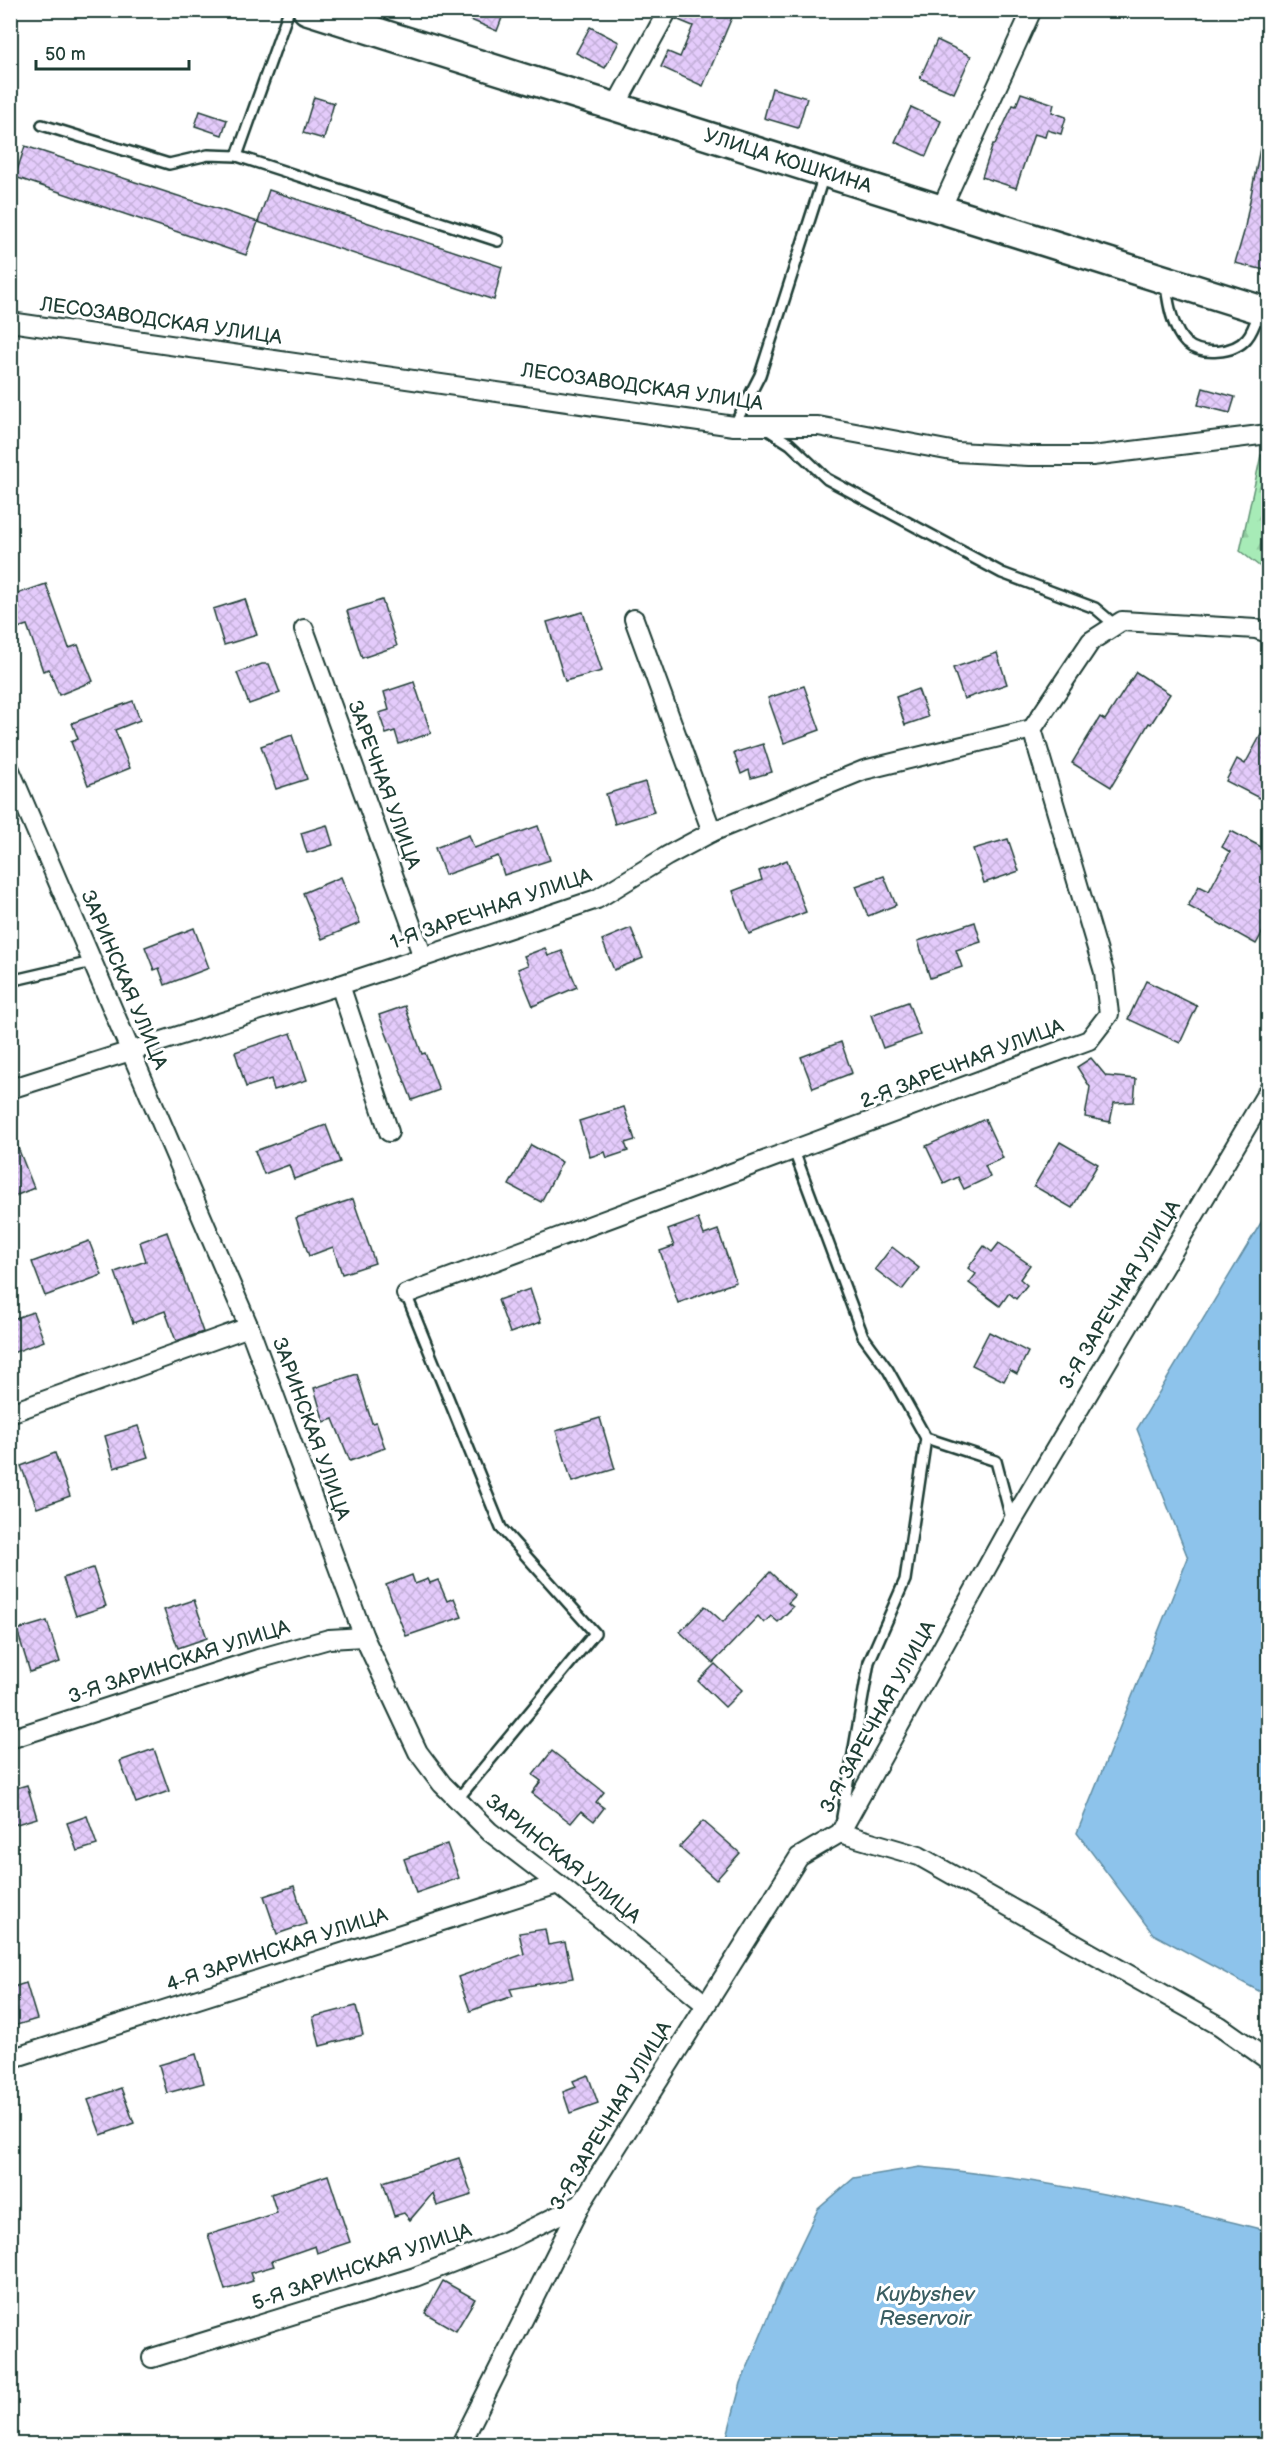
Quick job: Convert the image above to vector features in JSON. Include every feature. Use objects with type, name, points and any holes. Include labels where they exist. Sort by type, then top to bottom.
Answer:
[{"type":"main road","name":"УЛИЦА КОШКИНА","points":[[308,10],[1264,310]]},
{"type":"street","points":[[615,107],[668,10]]},
{"type":"street","points":[[941,209],[1032,10]]},
{"type":"street","name":"ЛЕСОЗАВОДСКАЯ УЛИЦА","points":[[10,322],[734,426],[818,426],[957,452],[1029,456],[1092,456],[1269,434]]},
{"type":"street","points":[[634,619],[712,832]]},
{"type":"street","points":[[1032,729],[1091,640],[1122,621],[1256,629],[1269,633]]},
{"type":"street","name":"ЗАРЕЧНАЯ УЛИЦА","points":[[304,629],[423,957]]},
{"type":"street","name":"1-Я ЗАРЕЧНАЯ УЛИЦА","points":[[13,1085],[340,985],[597,899],[667,856],[712,832],[864,770],[1032,729]]},
{"type":"street","name":"2-Я ЗАРЕЧНАЯ УЛИЦА","points":[[406,1294],[1089,1040],[1109,1014],[1104,972],[1032,729]]},
{"type":"street","name":"ЗАРИНСКАЯ УЛИЦА","points":[[10,770],[249,1327],[364,1637],[418,1752],[457,1800],[490,1832],[558,1884],[705,2004]]},
{"type":"street","points":[[340,985],[389,1132]]},
{"type":"street","name":"3-Я ЗАРЕЧНАЯ УЛИЦА","points":[[461,2445],[581,2204],[799,1857],[840,1833],[1012,1522],[1269,1091]]},
{"type":"street","points":[[10,1413],[249,1327]]},
{"type":"street","name":"3-Я ЗАРИНСКАЯ УЛИЦА","points":[[10,1739],[298,1647],[328,1639],[364,1637]]},
{"type":"street","points":[[840,1833],[919,1856],[1220,2026],[1269,2060]]},
{"type":"street","name":"4-Я ЗАРИНСКАЯ УЛИЦА","points":[[10,2059],[558,1884]]},
{"type":"street","name":"5-Я ЗАРИНСКАЯ УЛИЦА","points":[[152,2358],[415,2277],[504,2242],[581,2204]]},
{"type":"lane","points":[[237,156],[289,10]]},
{"type":"lane","points":[[42,124],[170,164],[208,155],[237,156],[498,241]]},
{"type":"lane","points":[[734,426],[760,375],[825,173]]},
{"type":"lane","points":[[1166,280],[1168,301],[1174,323],[1186,342],[1204,352],[1227,350],[1245,340],[1264,310]]},
{"type":"lane","points":[[763,427],[790,444],[827,479],[1002,573],[1095,608],[1115,626]]},
{"type":"lane","points":[[10,981],[92,962]]},
{"type":"lane","points":[[794,1151],[863,1336],[888,1370],[926,1438],[905,1580],[869,1662],[840,1833]]},
{"type":"lane","points":[[406,1294],[501,1528],[596,1633],[457,1800]]},
{"type":"lane","points":[[926,1438],[996,1461],[1012,1522]]},
{"type":"green space","points":[[1261,455],[1268,455],[1268,573],[1240,551]]},
{"type":"water","points":[[1268,1211],[1268,1996],[1153,1934],[1077,1833],[1188,1558],[1137,1429]]},
{"type":"water","name":"Kuybyshev Reservoir","points":[[920,2167],[1096,2192],[1268,2231],[1268,2444],[725,2444],[741,2383],[783,2282],[818,2209],[854,2178]]},
{"type":"building","points":[[447,10],[505,10],[497,31]]},
{"type":"building","points":[[679,10],[735,10],[703,86],[661,67],[668,52],[680,57],[693,26],[676,19]]},
{"type":"building","points":[[590,27],[619,42],[605,68],[576,53]]},
{"type":"building","points":[[937,40],[971,56],[954,93],[920,78]]},
{"type":"building","points":[[772,88],[807,98],[798,128],[764,118]]},
{"type":"building","points":[[1021,93],[1054,104],[1052,112],[1066,117],[1061,134],[1047,130],[1045,137],[1034,134],[1016,188],[982,177],[993,144],[1013,105],[1016,106]]},
{"type":"building","points":[[314,97],[334,103],[324,139],[303,133]]},
{"type":"building","points":[[911,107],[941,121],[926,156],[895,142]]},
{"type":"building","points":[[200,111],[227,120],[222,135],[195,126]]},
{"type":"building","points":[[25,146],[258,222],[246,255],[15,177]]},
{"type":"building","points":[[1260,148],[1269,149],[1269,271],[1235,263],[1244,232]]},
{"type":"building","points":[[269,190],[502,267],[494,300],[258,222]]},
{"type":"building","points":[[1203,388],[1235,397],[1230,413],[1198,405]]},
{"type":"building","points":[[46,584],[69,648],[78,645],[93,681],[59,695],[49,669],[43,671],[27,625],[18,628],[11,609],[19,607],[14,595]]},
{"type":"building","points":[[245,599],[257,635],[224,645],[213,609]]},
{"type":"building","points":[[382,600],[397,646],[362,658],[347,611]]},
{"type":"building","points":[[583,612],[602,671],[565,681],[547,622]]},
{"type":"building","points":[[997,653],[1007,684],[964,699],[953,668]]},
{"type":"building","points":[[262,664],[269,664],[280,693],[249,704],[237,673]]},
{"type":"building","points":[[1136,672],[1170,694],[1151,724],[1149,723],[1111,787],[1072,763],[1100,717],[1105,720]]},
{"type":"building","points":[[414,682],[431,733],[399,744],[395,731],[386,734],[379,713],[389,710],[384,692]]},
{"type":"building","points":[[804,686],[820,730],[784,743],[768,698]]},
{"type":"building","points":[[918,689],[928,717],[905,725],[896,697]]},
{"type":"building","points":[[133,701],[140,720],[115,730],[130,768],[88,785],[71,742],[78,739],[72,723]]},
{"type":"building","points":[[1269,720],[1269,803],[1226,781],[1237,759],[1245,764]]},
{"type":"building","points":[[292,735],[307,779],[276,789],[261,746]]},
{"type":"building","points":[[763,744],[772,772],[751,778],[749,770],[741,774],[734,753]]},
{"type":"building","points":[[645,782],[654,812],[615,824],[606,794]]},
{"type":"building","points":[[327,825],[333,845],[307,853],[301,833]]},
{"type":"building","points":[[538,826],[550,860],[504,875],[498,856],[445,875],[435,848],[469,835],[474,848]]},
{"type":"building","points":[[1231,831],[1269,851],[1269,921],[1256,944],[1188,906],[1199,886],[1209,891],[1230,852],[1222,847]]},
{"type":"building","points":[[1008,839],[1019,871],[984,883],[973,849]]},
{"type":"building","points":[[787,860],[806,912],[749,934],[733,891],[762,880],[759,871]]},
{"type":"building","points":[[884,876],[896,905],[868,916],[856,886]]},
{"type":"building","points":[[341,877],[360,923],[322,939],[303,893]]},
{"type":"building","points":[[975,922],[981,942],[956,950],[962,967],[930,978],[918,941]]},
{"type":"building","points":[[194,928],[209,968],[165,985],[159,968],[154,970],[145,947]]},
{"type":"building","points":[[631,928],[643,958],[614,970],[602,940]]},
{"type":"building","points":[[545,948],[548,956],[562,951],[577,987],[533,1006],[518,969],[528,965],[524,956]]},
{"type":"building","points":[[1146,981],[1197,1006],[1180,1043],[1128,1019]]},
{"type":"building","points":[[908,1002],[920,1035],[883,1048],[871,1015]]},
{"type":"building","points":[[405,1006],[422,1054],[425,1053],[439,1090],[412,1100],[379,1015]]},
{"type":"building","points":[[291,1033],[307,1080],[274,1090],[271,1079],[246,1087],[235,1052]]},
{"type":"building","points":[[841,1042],[852,1073],[813,1088],[801,1057]]},
{"type":"building","points":[[1091,1058],[1106,1076],[1136,1079],[1134,1102],[1114,1103],[1110,1122],[1085,1117],[1090,1087],[1077,1067]]},
{"type":"building","points":[[624,1107],[635,1140],[625,1143],[628,1151],[607,1158],[605,1152],[590,1157],[579,1121]]},
{"type":"building","points":[[985,1119],[1003,1158],[985,1166],[990,1177],[964,1189],[958,1177],[944,1184],[926,1146]]},
{"type":"building","points":[[326,1125],[340,1162],[294,1179],[289,1165],[264,1174],[255,1151]]},
{"type":"building","points":[[10,1131],[34,1188],[10,1198]]},
{"type":"building","points":[[1060,1142],[1098,1164],[1072,1208],[1034,1186]]},
{"type":"building","points":[[531,1145],[562,1162],[541,1202],[509,1185]]},
{"type":"building","points":[[353,1199],[375,1263],[342,1274],[333,1247],[309,1256],[296,1218]]},
{"type":"building","points":[[698,1219],[704,1235],[718,1230],[736,1282],[678,1303],[660,1251],[674,1246],[668,1230]]},
{"type":"building","points":[[167,1232],[203,1332],[176,1341],[165,1311],[133,1323],[115,1272],[146,1261],[140,1242]]},
{"type":"building","points":[[89,1241],[102,1275],[45,1296],[32,1262]]},
{"type":"building","points":[[999,1243],[1030,1265],[1020,1279],[1027,1285],[1016,1299],[1009,1293],[1000,1306],[969,1283],[976,1274],[968,1268],[984,1246],[992,1252]]},
{"type":"building","points":[[892,1247],[919,1268],[902,1290],[875,1269]]},
{"type":"building","points":[[530,1289],[541,1322],[510,1333],[498,1300]]},
{"type":"building","points":[[33,1312],[44,1341],[10,1354],[10,1320]]},
{"type":"building","points":[[989,1332],[1028,1352],[1017,1374],[1010,1370],[1004,1381],[972,1365]]},
{"type":"building","points":[[357,1374],[372,1423],[376,1422],[385,1448],[350,1461],[333,1419],[324,1422],[314,1388]]},
{"type":"building","points":[[600,1418],[615,1469],[572,1482],[556,1431]]},
{"type":"building","points":[[138,1426],[148,1457],[114,1468],[105,1436]]},
{"type":"building","points":[[55,1453],[70,1496],[37,1508],[21,1466]]},
{"type":"building","points":[[93,1568],[106,1606],[76,1616],[63,1578]]},
{"type":"building","points":[[770,1572],[795,1596],[788,1603],[793,1607],[778,1622],[771,1616],[764,1623],[758,1616],[713,1663],[680,1632],[705,1606],[723,1622]]},
{"type":"building","points":[[412,1575],[415,1584],[428,1579],[430,1583],[438,1580],[447,1601],[454,1598],[462,1617],[406,1636],[386,1585]]},
{"type":"building","points":[[194,1600],[207,1638],[178,1648],[164,1610]]},
{"type":"building","points":[[47,1621],[60,1662],[30,1672],[17,1630]]},
{"type":"building","points":[[715,1664],[742,1690],[725,1707],[698,1681]]},
{"type":"building","points":[[154,1749],[169,1791],[136,1803],[120,1761]]},
{"type":"building","points":[[552,1751],[604,1792],[596,1802],[604,1808],[594,1821],[581,1811],[571,1823],[532,1793],[541,1781],[533,1775]]},
{"type":"building","points":[[27,1785],[37,1818],[10,1826],[10,1790]]},
{"type":"building","points":[[87,1816],[97,1845],[77,1851],[67,1823]]},
{"type":"building","points":[[703,1821],[740,1853],[716,1880],[679,1847]]},
{"type":"building","points":[[447,1844],[459,1878],[416,1893],[404,1859]]},
{"type":"building","points":[[294,1886],[306,1924],[277,1934],[264,1896]]},
{"type":"building","points":[[545,1929],[548,1945],[565,1942],[573,1978],[510,1989],[513,1996],[470,2011],[458,1977],[524,1954],[519,1933]]},
{"type":"building","points":[[26,1983],[37,2019],[10,2027],[10,1988]]},
{"type":"building","points":[[356,2006],[363,2035],[320,2046],[313,2017]]},
{"type":"building","points":[[196,2054],[204,2083],[167,2093],[159,2065]]},
{"type":"building","points":[[588,2075],[598,2103],[570,2113],[563,2092],[576,2087],[573,2081]]},
{"type":"building","points":[[121,2088],[134,2123],[101,2135],[88,2100]]},
{"type":"building","points":[[459,2158],[472,2195],[437,2206],[433,2193],[410,2220],[404,2213],[394,2216],[383,2182]]},
{"type":"building","points":[[328,2175],[350,2242],[317,2253],[315,2246],[272,2261],[274,2266],[250,2273],[253,2281],[225,2290],[208,2235],[277,2213],[271,2194]]},
{"type":"building","points":[[443,2281],[475,2299],[456,2331],[425,2313]]}]
